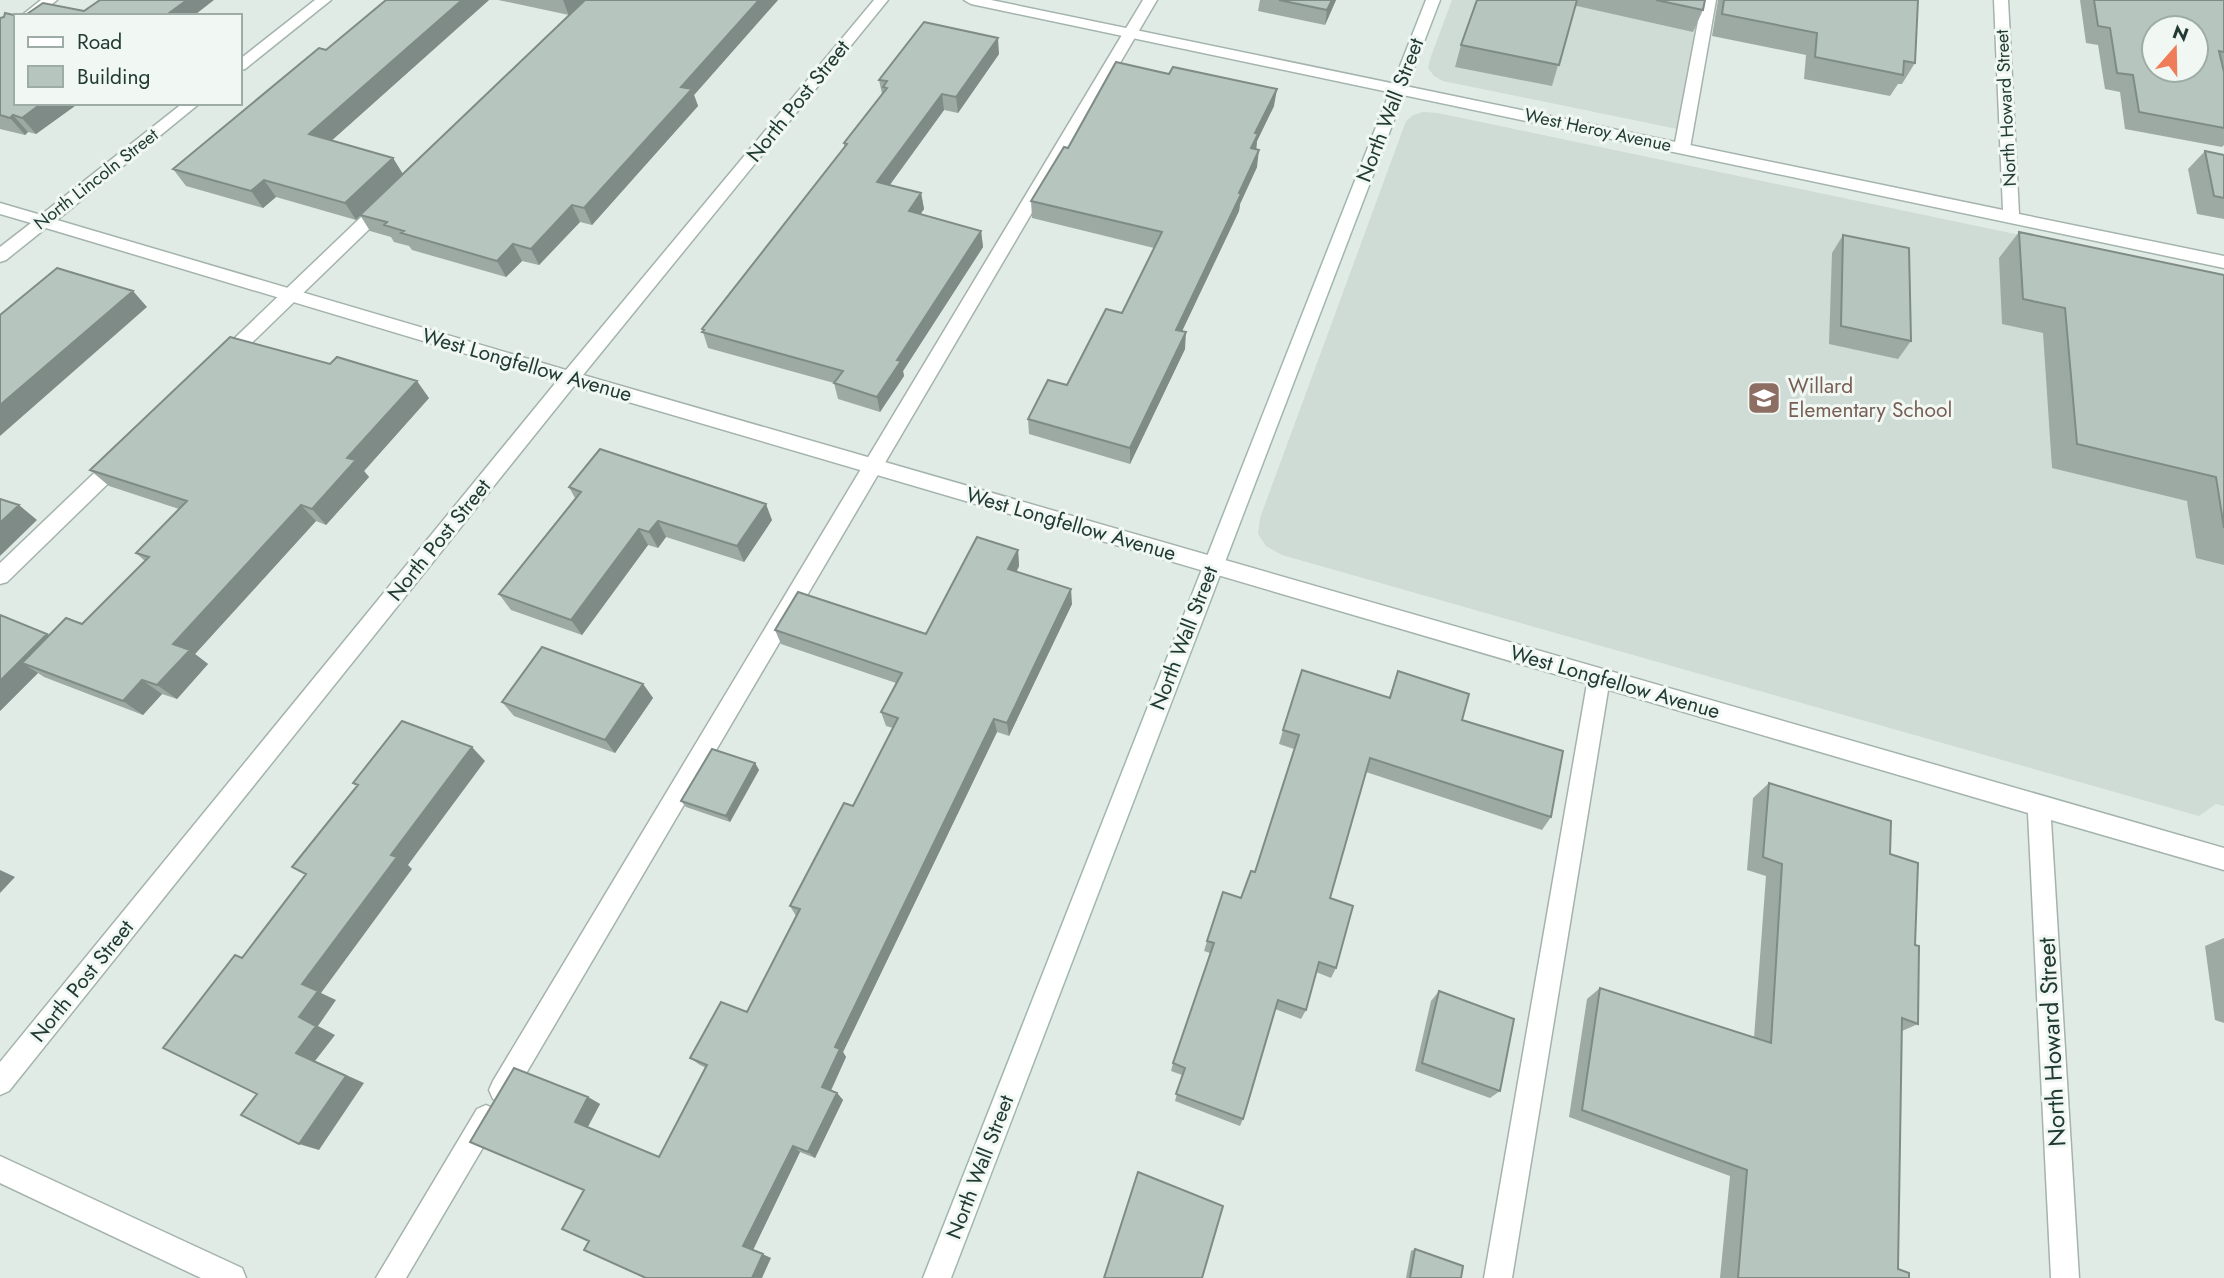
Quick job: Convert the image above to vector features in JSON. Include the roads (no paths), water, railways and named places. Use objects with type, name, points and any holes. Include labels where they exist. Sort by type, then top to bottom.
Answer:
[{"type":"street","points":[[31,14],[50,0]]},
{"type":"street","points":[[242,64],[324,0]]},
{"type":"street","name":"North Post Street","points":[[0,1082],[571,377],[881,0]]},
{"type":"street","name":"West Heroy Avenue","points":[[971,0],[2224,262]]},
{"type":"street","points":[[390,1278],[1150,0]]},
{"type":"street","name":"North Wall Street","points":[[937,1278],[1433,0]]},
{"type":"street","points":[[1682,148],[1709,0]]},
{"type":"street","name":"North Howard Street","points":[[2001,0],[2011,217]]},
{"type":"street","name":"North Lincoln Street","points":[[0,256],[190,105]]},
{"type":"street","points":[[209,373],[398,191]]},
{"type":"street","name":"West Longfellow Avenue","points":[[0,208],[289,296],[2224,859]]},
{"type":"street","points":[[0,576],[130,451]]},
{"type":"street","points":[[1498,1278],[1599,678]]},
{"type":"street","name":"North Howard Street","points":[[2039,806],[2065,1278]]},
{"type":"street","points":[[0,1169],[232,1278]]},
{"type":"place","name":"Willard Elementary School","points":[[1764,398]]}]
